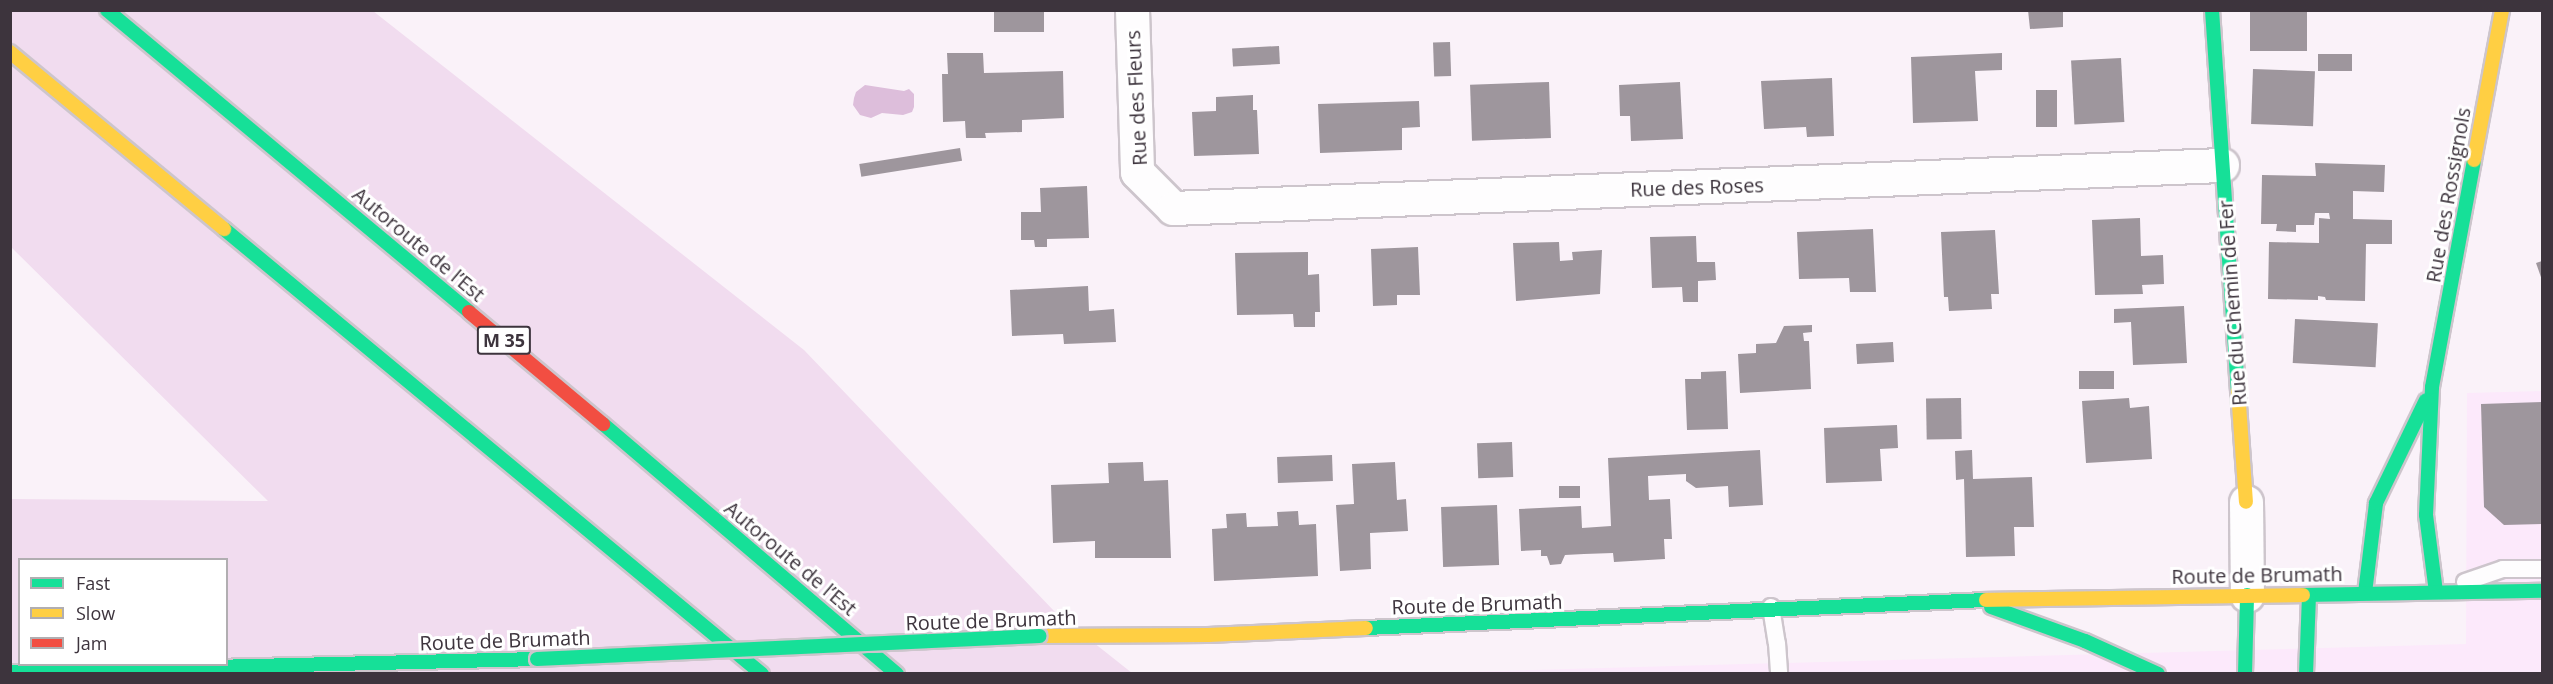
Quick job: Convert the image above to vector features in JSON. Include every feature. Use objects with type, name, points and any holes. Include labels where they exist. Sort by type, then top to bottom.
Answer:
[{"type":"main road","name":"Autoroute de l’Est","points":[[107,10],[515,350],[897,674]]},
{"type":"main road","name":"Rue du Chemin de Fer","points":[[2212,10],[2246,502]]},
{"type":"main road","name":"Rue des Rossignols","points":[[2436,592],[2426,515],[2432,387],[2502,10]]},
{"type":"main road","points":[[10,52],[762,674]]},
{"type":"main road","name":"Rue des Rossignols","points":[[2365,593],[2376,503],[2432,387]]},
{"type":"main road","name":"Route de Brumath","points":[[10,672],[333,669],[1039,636],[1232,634],[1586,619],[1771,607],[1972,600],[2542,591]]},
{"type":"main road","points":[[2306,674],[2308,595]]},
{"type":"main road","points":[[2245,674],[2247,596]]},
{"type":"main road","name":"Route de Brumath","points":[[1972,600],[2085,641],[2158,674]]},
{"type":"street","name":"Rue des Fleurs","points":[[1132,10],[1137,172],[1173,208]]},
{"type":"street","name":"Rue des Roses","points":[[1173,208],[2222,165]]},
{"type":"street","name":"Rue du Chemin de Fer","points":[[2246,502],[2247,596]]},
{"type":"lane","points":[[2436,592],[2503,569],[2542,569]]},
{"type":"lane","points":[[1771,607],[1779,674]]},
{"type":"shaded area","points":[[10,11],[373,11],[804,350],[1055,612],[1132,673],[11,673],[11,499],[268,501],[11,247]]},
{"type":"shaded area","points":[[865,85],[904,91],[909,89],[914,94],[912,112],[903,115],[882,113],[871,118],[860,115],[853,105],[854,98],[856,92]]},
{"type":"shaded area","points":[[2542,391],[2542,673],[1387,674],[2466,644],[2467,393]]},
{"type":"building","points":[[994,10],[1044,10],[1044,32],[994,32]]},
{"type":"building","points":[[2028,10],[2063,10],[2063,27],[2030,29]]},
{"type":"building","points":[[2250,10],[2307,10],[2307,51],[2250,51]]},
{"type":"building","points":[[1450,42],[1451,76],[1434,77],[1433,43]]},
{"type":"building","points":[[1279,46],[1280,64],[1233,66],[1232,48]]},
{"type":"building","points":[[947,53],[983,53],[984,73],[1063,71],[1064,118],[1022,120],[1022,132],[985,133],[986,138],[966,138],[965,121],[943,122],[942,74],[948,74]]},
{"type":"building","points":[[2002,53],[2002,70],[1975,71],[1978,121],[1913,123],[1911,57]]},
{"type":"building","points":[[2318,54],[2352,54],[2352,71],[2318,71]]},
{"type":"building","points":[[2121,58],[2124,122],[2074,125],[2071,61]]},
{"type":"building","points":[[2253,69],[2315,71],[2313,126],[2251,124]]},
{"type":"building","points":[[1832,78],[1834,136],[1807,137],[1806,127],[1764,129],[1761,81]]},
{"type":"building","points":[[1549,82],[1551,138],[1472,141],[1470,85]]},
{"type":"building","points":[[1680,82],[1683,139],[1631,141],[1630,116],[1620,116],[1619,85]]},
{"type":"building","points":[[2036,90],[2057,90],[2057,127],[2036,127]]},
{"type":"building","points":[[1253,95],[1253,110],[1257,110],[1259,154],[1194,156],[1192,112],[1216,111],[1216,97]]},
{"type":"building","points":[[1419,101],[1420,127],[1402,128],[1402,150],[1320,153],[1318,104]]},
{"type":"building","points":[[960,148],[962,161],[861,177],[859,164]]},
{"type":"building","points":[[2315,163],[2385,165],[2384,192],[2353,191],[2353,219],[2392,220],[2392,244],[2366,244],[2365,301],[2326,300],[2325,297],[2318,296],[2318,300],[2268,299],[2269,242],[2319,243],[2319,218],[2330,219],[2329,213],[2315,213],[2314,225],[2296,225],[2296,232],[2276,231],[2277,224],[2261,224],[2262,175],[2316,176]]},
{"type":"building","points":[[1087,186],[1089,238],[1047,239],[1047,247],[1035,247],[1034,240],[1021,240],[1021,212],[1041,212],[1040,188]]},
{"type":"building","points":[[2140,218],[2141,256],[2163,255],[2164,284],[2142,285],[2143,294],[2095,295],[2092,220]]},
{"type":"building","points":[[1873,229],[1876,292],[1850,292],[1849,278],[1799,279],[1797,232]]},
{"type":"building","points":[[1995,230],[1999,294],[1991,294],[1992,309],[1949,311],[1948,297],[1944,297],[1941,232]]},
{"type":"building","points":[[1696,236],[1697,262],[1715,262],[1716,280],[1698,281],[1698,302],[1683,302],[1682,287],[1652,288],[1650,237]]},
{"type":"building","points":[[1559,242],[1560,261],[1573,260],[1572,252],[1602,250],[1600,294],[1516,301],[1513,243]]},
{"type":"building","points":[[1418,247],[1420,295],[1397,295],[1397,305],[1373,306],[1371,249]]},
{"type":"building","points":[[1308,252],[1308,275],[1319,274],[1320,312],[1315,312],[1315,327],[1294,327],[1293,314],[1237,315],[1235,253]]},
{"type":"building","points":[[2542,261],[2542,280],[2536,263]]},
{"type":"building","points":[[1088,286],[1089,311],[1114,309],[1116,342],[1064,344],[1063,334],[1012,336],[1010,290]]},
{"type":"building","points":[[2184,306],[2187,363],[2133,365],[2131,322],[2114,323],[2114,309]]},
{"type":"building","points":[[2295,319],[2378,323],[2376,367],[2293,363]]},
{"type":"building","points":[[1812,325],[1812,332],[1803,333],[1804,341],[1809,341],[1811,389],[1740,393],[1738,354],[1756,353],[1756,344],[1776,343],[1784,326]]},
{"type":"building","points":[[1893,342],[1894,362],[1857,364],[1856,344]]},
{"type":"building","points":[[1726,371],[1728,429],[1687,430],[1685,379],[1701,379],[1701,372]]},
{"type":"building","points":[[2079,371],[2114,371],[2114,389],[2079,389]]},
{"type":"building","points":[[1961,398],[1962,439],[1927,440],[1926,399]]},
{"type":"building","points":[[2129,398],[2130,408],[2149,406],[2152,459],[2086,463],[2082,401]]},
{"type":"building","points":[[2542,402],[2542,524],[2504,525],[2484,507],[2481,404]]},
{"type":"building","points":[[1897,425],[1898,448],[1880,449],[1882,481],[1826,483],[1824,428]]},
{"type":"building","points":[[1512,442],[1513,477],[1478,478],[1477,443]]},
{"type":"building","points":[[1760,450],[1763,505],[1729,507],[1728,486],[1696,488],[1686,481],[1686,474],[1648,476],[1649,500],[1670,499],[1672,539],[1664,539],[1665,559],[1614,562],[1613,553],[1584,554],[1565,555],[1561,564],[1550,565],[1547,556],[1541,556],[1541,550],[1521,551],[1519,509],[1581,506],[1582,528],[1611,526],[1608,458]]},
{"type":"building","points":[[1972,450],[1973,479],[2032,477],[2034,527],[2014,527],[2015,556],[1966,557],[1964,479],[1956,480],[1955,451]]},
{"type":"building","points":[[1332,455],[1333,481],[1278,483],[1277,457]]},
{"type":"building","points":[[1143,462],[1144,481],[1168,480],[1171,558],[1095,558],[1095,541],[1053,543],[1051,485],[1109,483],[1108,463]]},
{"type":"building","points":[[1395,462],[1397,500],[1406,499],[1408,531],[1370,533],[1371,569],[1340,571],[1336,505],[1354,504],[1352,464]]},
{"type":"building","points":[[1559,486],[1580,486],[1580,498],[1559,498]]},
{"type":"building","points":[[1497,505],[1499,565],[1443,567],[1441,507]]},
{"type":"building","points":[[1298,511],[1299,525],[1316,524],[1318,576],[1214,581],[1212,529],[1227,528],[1226,514],[1246,513],[1247,527],[1278,526],[1277,512]]},
{"type":"traffic: fast","points":[[107,10],[469,312]]},
{"type":"traffic: fast","points":[[2212,10],[2238,391]]},
{"type":"traffic: fast","points":[[2436,592],[2426,515],[2432,387],[2474,160]]},
{"type":"traffic: fast","points":[[224,229],[762,674]]},
{"type":"traffic: fast","points":[[2365,593],[2376,503],[2426,400]]},
{"type":"traffic: fast","points":[[603,424],[897,674]]},
{"type":"traffic: fast","points":[[2303,595],[2542,591]]},
{"type":"traffic: fast","points":[[2245,674],[2247,595]]},
{"type":"traffic: fast","points":[[2306,674],[2309,595]]},
{"type":"traffic: fast","points":[[1366,628],[1986,600]]},
{"type":"traffic: fast","points":[[1991,607],[2085,641],[2158,674]]},
{"type":"traffic: fast","points":[[537,659],[1039,636]]},
{"type":"traffic: fast","points":[[10,672],[537,659]]},
{"type":"traffic: slow","points":[[2474,160],[2502,10]]},
{"type":"traffic: slow","points":[[10,52],[224,229]]},
{"type":"traffic: slow","points":[[2238,391],[2246,502]]},
{"type":"traffic: slow","points":[[1986,600],[2303,595]]},
{"type":"traffic: slow","points":[[1039,636],[1208,635],[1366,628]]},
{"type":"traffic: jam","points":[[469,312],[603,424]]}]
